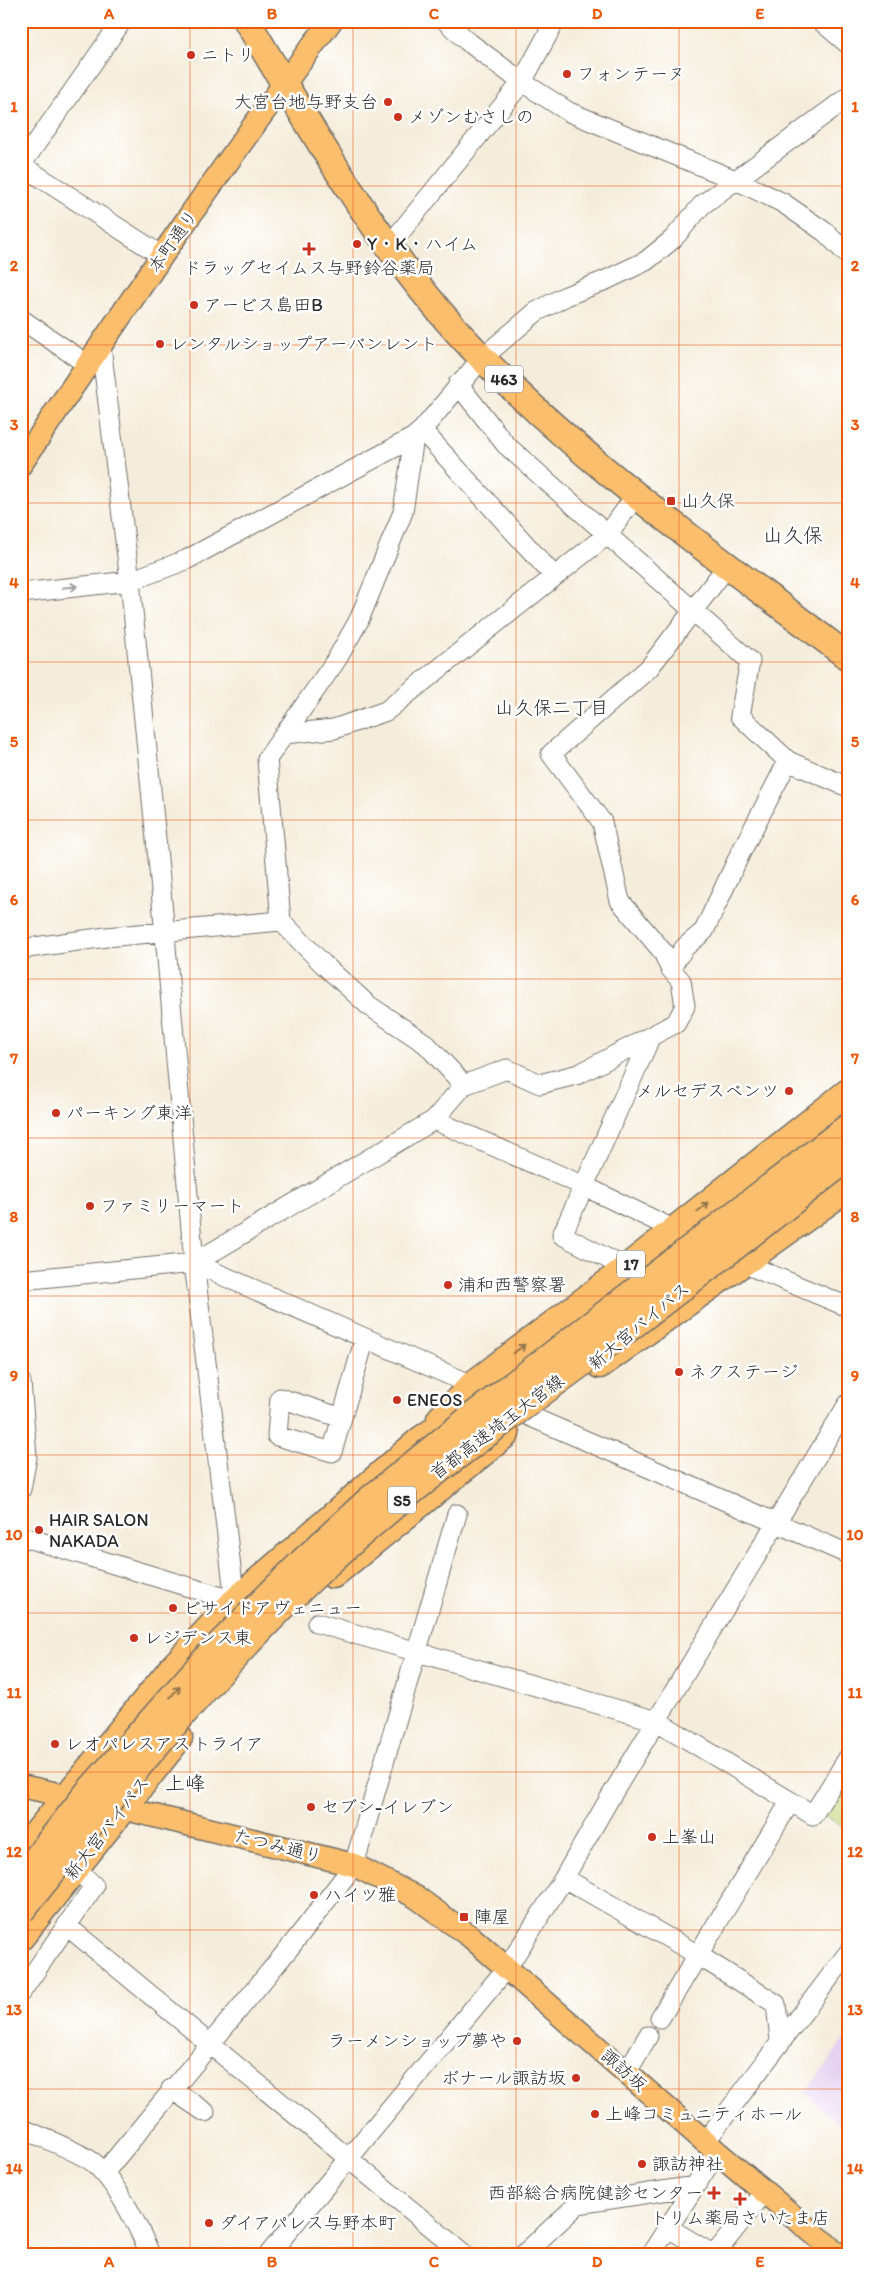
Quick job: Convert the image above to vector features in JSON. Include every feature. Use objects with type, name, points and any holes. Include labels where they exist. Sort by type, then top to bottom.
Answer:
[{"type":"highway","name":"463","points":[[247,21],[327,155],[389,246],[430,298],[482,358],[552,423],[637,494],[848,657]]},
{"type":"highway","name":"17","points":[[21,1852],[172,1668],[235,1601],[419,1441],[626,1268],[848,1092]]},
{"type":"highway","name":"首都高速埼玉大宮線","points":[[21,1878],[89,1791],[210,1654],[304,1561],[364,1506],[475,1414],[848,1127]]},
{"type":"highway","name":"新大宮バイパス","points":[[484,1387],[848,1132]]},
{"type":"highway","name":"新大宮バイパス","points":[[21,1937],[235,1668],[337,1571],[537,1410],[848,1149]]},
{"type":"highway","name":"首都高速埼玉大宮線","points":[[21,1911],[166,1732],[226,1666],[322,1569],[394,1506],[547,1388],[620,1335],[848,1158]]},
{"type":"highway","points":[[620,1335],[710,1277],[848,1173]]},
{"type":"highway","points":[[537,1410],[848,1188]]},
{"type":"main road","name":"本町通り","points":[[21,464],[162,256],[331,21]]},
{"type":"main road","name":"たつみ通り","points":[[21,1786],[68,1795],[354,1865],[407,1892],[444,1916],[507,1968]]},
{"type":"main road","name":"諏訪坂","points":[[507,1968],[711,2147],[836,2252]]},
{"type":"street","points":[[122,21],[21,165],[162,256]]},
{"type":"street","points":[[446,21],[467,41],[522,82],[569,112],[738,181],[783,203],[825,232],[848,255]]},
{"type":"street","points":[[389,246],[522,82],[555,21]]},
{"type":"street","points":[[821,21],[848,44]]},
{"type":"street","points":[[21,593],[130,581],[186,560],[418,433],[482,358],[536,312],[566,296],[646,261],[672,239],[702,205],[738,181],[848,97]]},
{"type":"street","points":[[21,319],[88,365]]},
{"type":"street","points":[[21,1536],[235,1601],[194,1263],[165,933],[130,581],[101,346]]},
{"type":"street","points":[[458,384],[506,445],[750,661],[740,716],[788,761],[848,787]]},
{"type":"street","points":[[418,433],[554,576]]},
{"type":"street","points":[[418,433],[403,512],[359,620],[308,704],[267,758],[281,921],[323,964],[368,1005],[426,1044],[464,1085]]},
{"type":"street","points":[[284,734],[334,729],[386,711],[608,534],[637,494]]},
{"type":"street","points":[[21,1280],[194,1263],[434,1120],[464,1085],[507,1069],[540,1084],[579,1074],[676,1023],[686,1006],[681,981],[670,968],[663,952],[620,901],[602,822],[551,754],[648,668],[728,565]]},
{"type":"street","points":[[670,968],[685,946],[704,931],[740,854],[788,761]]},
{"type":"street","points":[[21,949],[106,937],[281,921]]},
{"type":"street","points":[[626,1268],[562,1235],[651,1036]]},
{"type":"street","points":[[434,1120],[584,1186],[675,1230]]},
{"type":"street","points":[[194,1263],[365,1338],[484,1387]]},
{"type":"street","points":[[743,1263],[848,1307]]},
{"type":"street","points":[[342,1418],[365,1338]]},
{"type":"street","points":[[21,1382],[27,1457],[21,1489]]},
{"type":"street","points":[[269,2254],[507,1968],[564,1878],[848,1404]]},
{"type":"street","points":[[537,1410],[848,1554]]},
{"type":"street","points":[[104,2173],[354,1865],[457,1514]]},
{"type":"street","points":[[317,1623],[657,1721],[813,1815],[848,1758]]},
{"type":"street","points":[[660,2018],[790,1802]]},
{"type":"street","points":[[21,1992],[94,1886],[75,1868]]},
{"type":"street","points":[[564,1878],[698,1955],[776,2004],[780,2040]]},
{"type":"street","points":[[67,1926],[464,2254]]},
{"type":"street","points":[[650,2254],[695,2186],[711,2147],[780,2040],[848,1953]]},
{"type":"street","points":[[627,2072],[648,2036]]},
{"type":"street","points":[[171,2089],[205,2112]]},
{"type":"street","points":[[21,2128],[92,2162],[104,2173],[136,2223],[150,2254]]},
{"type":"street","points":[[524,2254],[578,2204],[695,2186]]},
{"type":"street","points":[[667,2227],[714,2254],[764,2192]]},
{"type":"shaded area","points":[[848,2034],[848,2133],[805,2093]]},
{"type":"green space","points":[[848,1768],[848,1830],[820,1813]]},
{"type":"place","name":"ニトリ","points":[[191,55]]},
{"type":"place","name":"フォンテーヌ","points":[[567,74]]},
{"type":"place","name":"大宮台地与野支台","points":[[388,102]]},
{"type":"place","name":"メゾンむさしの","points":[[398,117]]},
{"type":"place","name":"Y・K・ハイム","points":[[357,244]]},
{"type":"place","name":"ドラッグセイムス与野鈴谷薬局","points":[[309,249]]},
{"type":"place","name":"アービス島田B","points":[[194,305]]},
{"type":"place","name":"レンタルショップアーバンレント","points":[[160,344]]},
{"type":"place","name":"山久保","points":[[671,501]]},
{"type":"place","name":"メルセデスベンツ","points":[[789,1091]]},
{"type":"place","name":"パーキング東洋","points":[[56,1113]]},
{"type":"place","name":"ファミリーマート","points":[[90,1206]]},
{"type":"place","name":"浦和西警察署","points":[[448,1285]]},
{"type":"place","name":"ネクステージ","points":[[679,1372]]},
{"type":"place","name":"ENEOS","points":[[397,1400]]},
{"type":"place","name":"HAIR SALON NAKADA","points":[[39,1530]]},
{"type":"place","name":"ビサイドアヴェニュー","points":[[173,1608]]},
{"type":"place","name":"レジデンス東","points":[[134,1638]]},
{"type":"place","name":"レオパレスアストライア","points":[[55,1744]]},
{"type":"place","name":"セブン-イレブン","points":[[311,1807]]},
{"type":"place","name":"上峯山","points":[[652,1837]]},
{"type":"place","name":"ハイツ雅","points":[[314,1895]]},
{"type":"place","name":"陣屋","points":[[464,1917]]},
{"type":"place","name":"ラーメンショップ夢や","points":[[517,2041]]},
{"type":"place","name":"ボナール諏訪坂","points":[[576,2078]]},
{"type":"place","name":"上峰コミュニティホール","points":[[595,2114]]},
{"type":"place","name":"諏訪神社","points":[[642,2164]]},
{"type":"place","name":"西部総合病院健診センター","points":[[714,2193]]},
{"type":"place","name":"トリム薬局さいたま店","points":[[740,2199]]},
{"type":"place","name":"ダイアパレス与野本町","points":[[209,2223]]},
{"type":"district","name":"山久保","points":[[793,535]]},
{"type":"district","name":"山久保二丁目","points":[[552,707]]},
{"type":"district","name":"上峰","points":[[185,1783]]}]
